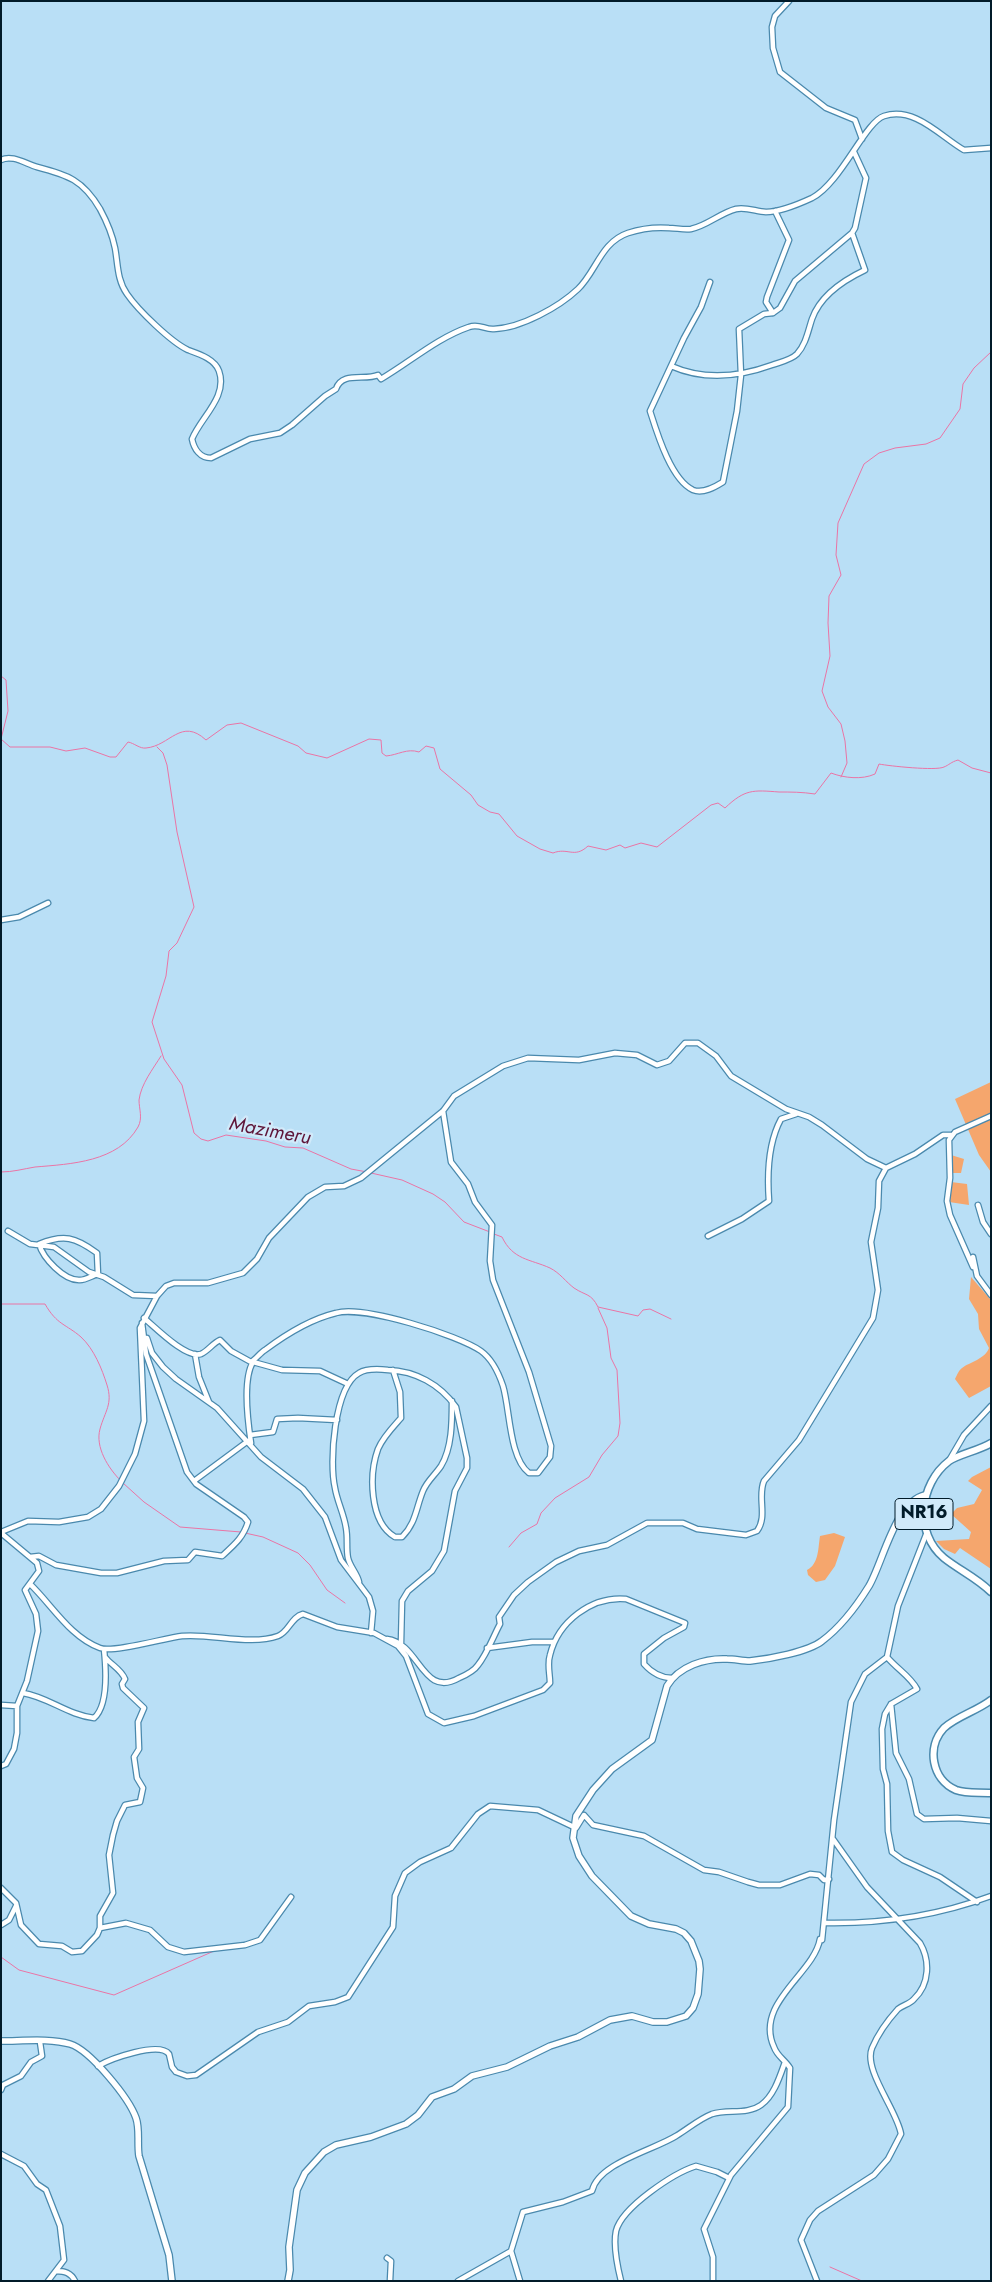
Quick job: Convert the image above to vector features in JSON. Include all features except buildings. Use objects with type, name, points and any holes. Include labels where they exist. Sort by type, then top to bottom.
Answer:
[{"type":"main road","name":"NR16","points":[[991,1444],[949,1461],[928,1487],[925,1495],[924,1520],[927,1532],[944,1558],[991,1592]]},
{"type":"main road","points":[[288,2281],[290,2270],[289,2247],[297,2190],[305,2173],[324,2152],[336,2146],[371,2137],[406,2124],[418,2115],[432,2097],[454,2089],[475,2075],[506,2067],[550,2046],[581,2036],[611,2019],[632,2016],[647,2021],[664,2022],[686,2016],[693,2008],[698,1994],[700,1969],[697,1955],[691,1942],[684,1933],[676,1929],[649,1924],[631,1916],[588,1870],[576,1848],[573,1827],[576,1816],[590,1794],[612,1769],[652,1740],[658,1725],[664,1694],[672,1678],[690,1666],[704,1661],[728,1658],[754,1660],[798,1652],[821,1642],[848,1617],[872,1579],[892,1529],[914,1501],[925,1495]]},
{"type":"main road","points":[[991,1700],[944,1729],[933,1755],[935,1768],[942,1782],[967,1793],[991,1793]]},
{"type":"main road","points":[[1,2042],[63,2042],[78,2046],[98,2066],[136,2117],[138,2156],[169,2255],[172,2281]]},
{"type":"street","points":[[789,1],[780,8],[773,22],[772,41],[778,68],[783,75],[821,104],[855,120],[862,140]]},
{"type":"street","points":[[1,160],[12,158],[47,168],[84,186],[108,224],[115,249],[116,265],[126,293],[175,342],[206,358],[217,367],[220,380],[219,395],[192,439],[197,452],[207,458],[215,458],[250,439],[280,433],[297,421],[324,396],[336,389],[338,383],[346,378],[378,375],[381,379],[447,337],[464,329],[477,325],[497,329],[523,322],[543,312],[579,288],[606,249],[627,233],[660,228],[692,229],[736,209],[775,211],[806,201],[821,193],[837,176],[881,117],[900,116],[930,126],[964,150],[991,148]]},
{"type":"street","points":[[710,282],[701,307],[684,338],[650,411],[672,467],[691,489],[696,491],[708,490],[723,482],[737,411],[741,375],[739,329],[764,314],[773,314],[780,308],[795,281],[852,233],[856,224],[866,178],[854,152]]},
{"type":"street","points":[[773,314],[766,300],[789,240],[775,211]]},
{"type":"street","points":[[671,366],[686,372],[719,377],[741,375],[796,355],[805,341],[812,317],[826,298],[847,279],[864,270],[852,233]]},
{"type":"street","points":[[1,920],[19,916],[48,903]]},
{"type":"street","points":[[1,1766],[9,1759],[14,1748],[18,1733],[17,1706],[28,1681],[38,1631],[36,1614],[25,1590],[39,1571],[37,1563],[1,1533],[28,1521],[59,1522],[88,1517],[101,1509],[119,1486],[135,1454],[144,1422],[139,1339],[143,1320],[164,1288],[174,1284],[203,1284],[243,1273],[257,1259],[269,1238],[308,1197],[326,1187],[344,1186],[355,1181],[442,1111],[454,1096],[496,1070],[512,1062],[541,1057],[579,1060],[616,1053],[637,1055],[657,1065],[669,1061],[681,1046],[693,1041],[711,1052],[732,1076],[786,1110],[822,1125],[867,1159],[886,1168]]},
{"type":"street","points":[[194,1481],[249,1443],[247,1390],[249,1371],[253,1362],[274,1343],[320,1318],[338,1312],[400,1321],[452,1337],[482,1352],[490,1359],[503,1386],[515,1448],[525,1470],[538,1473],[546,1466],[550,1458],[551,1446],[547,1428],[529,1372],[493,1280],[490,1261],[492,1224],[478,1207],[468,1184],[451,1162],[442,1111]]},
{"type":"street","points":[[708,1236],[742,1220],[769,1201],[767,1177],[775,1133],[784,1116],[797,1114]]},
{"type":"street","points":[[30,1584],[80,1636],[104,1649],[184,1636],[244,1639],[271,1637],[283,1633],[296,1617],[303,1614],[337,1627],[371,1633],[400,1643],[412,1653],[428,1676],[444,1684],[456,1680],[474,1669],[514,1595],[528,1582],[568,1556],[607,1545],[649,1522],[683,1523],[698,1529],[746,1535],[757,1531],[762,1523],[762,1487],[764,1481],[799,1440],[873,1318],[878,1290],[871,1242],[878,1208],[878,1180],[886,1168],[914,1154],[943,1135],[951,1135],[991,1116]]},
{"type":"street","points":[[951,1135],[949,1140],[950,1178],[947,1201],[950,1215],[977,1276],[991,1295]]},
{"type":"street","points":[[978,1205],[983,1222],[991,1234]]},
{"type":"street","points":[[8,1231],[30,1243],[54,1247],[96,1275],[133,1295],[157,1296]]},
{"type":"street","points":[[39,1244],[56,1237],[72,1239],[84,1244],[97,1253],[96,1275]]},
{"type":"street","points":[[39,1244],[47,1261],[73,1279],[82,1280],[96,1275]]},
{"type":"street","points":[[973,1257],[973,1267]]},
{"type":"street","points":[[143,1320],[169,1340],[195,1354],[202,1353],[220,1340],[231,1351],[253,1362],[282,1370],[320,1371],[348,1384]]},
{"type":"street","points":[[143,1320],[149,1344],[157,1361],[176,1379],[210,1403],[271,1466],[303,1489],[322,1512],[329,1524],[341,1560],[367,1594],[373,1611],[371,1633]]},
{"type":"street","points":[[30,1557],[39,1556],[56,1564],[101,1573],[134,1570],[164,1561],[188,1560],[194,1552],[222,1556],[239,1541],[248,1522],[244,1516],[194,1481],[180,1458],[163,1408],[158,1384],[146,1354],[143,1320]]},
{"type":"street","points":[[195,1354],[199,1377],[210,1403]]},
{"type":"street","points":[[359,1582],[348,1560],[345,1521],[333,1479],[332,1448],[337,1420],[348,1384],[361,1372],[393,1370],[417,1374],[436,1387],[456,1407],[466,1448],[467,1468],[455,1491],[444,1551],[432,1571],[408,1591],[402,1601],[400,1643]]},
{"type":"street","points":[[393,1370],[400,1392],[401,1418],[383,1439],[378,1449],[372,1482],[380,1523],[395,1537],[402,1537],[412,1526],[425,1486],[441,1466],[447,1452],[452,1420],[452,1401]]},
{"type":"street","points":[[949,1461],[964,1435],[991,1406]]},
{"type":"street","points":[[250,1435],[274,1432],[277,1419],[337,1420]]},
{"type":"street","points":[[713,2281],[713,2257],[704,2229],[729,2178],[788,2107],[790,2068],[772,2045],[770,2031],[774,2010],[819,1947],[825,1923],[833,1838],[852,1698],[865,1674],[887,1657],[898,1606],[927,1532]]},
{"type":"street","points":[[387,1639],[406,1656],[428,1714],[444,1724],[474,1716],[543,1690],[550,1683],[549,1656],[554,1642],[566,1623],[595,1604],[626,1599],[685,1623],[684,1628],[650,1648],[644,1654],[644,1664],[650,1670],[661,1677],[672,1678]]},
{"type":"street","points":[[487,1648],[532,1642],[554,1642]]},
{"type":"street","points":[[22,1693],[41,1697],[72,1713],[94,1718],[100,1713],[104,1694],[104,1649]]},
{"type":"street","points":[[887,1657],[898,1670],[908,1676],[917,1689],[891,1704],[885,1714],[882,1734],[888,1831],[892,1852],[903,1860],[940,1877],[977,1902]]},
{"type":"street","points":[[1,1888],[16,1906],[21,1925],[39,1944],[62,1946],[72,1952],[82,1951],[97,1935],[100,1928],[100,1916],[113,1893],[109,1855],[117,1821],[125,1805],[140,1802],[143,1788],[137,1778],[134,1757],[139,1749],[138,1722],[144,1708],[123,1688],[125,1678],[122,1672],[112,1666],[105,1658]]},
{"type":"street","points":[[891,1704],[896,1753],[909,1779],[916,1814],[924,1819],[955,1818],[991,1821]]},
{"type":"street","points":[[1,1705],[17,1706]]},
{"type":"street","points":[[98,2066],[137,2052],[163,2050],[169,2054],[172,2067],[176,2072],[187,2076],[196,2075],[253,2035],[295,2018],[309,2006],[335,2002],[345,1998],[351,1993],[366,1966],[391,1931],[395,1919],[395,1896],[405,1873],[420,1862],[450,1848],[472,1820],[487,1806],[538,1810],[573,1827],[578,1826],[584,1815],[593,1825],[646,1837],[704,1870],[759,1885],[789,1883],[810,1874],[819,1876],[824,1880],[829,1878]]},
{"type":"street","points":[[817,2281],[801,2240],[810,2220],[820,2209],[844,2192],[872,2177],[888,2159],[901,2134],[896,2114],[874,2072],[871,2052],[886,2023],[899,2008],[914,2000],[925,1981],[928,1964],[926,1953],[900,1920],[867,1887],[833,1838]]},
{"type":"street","points":[[825,1923],[854,1924],[900,1920],[977,1902],[991,1896]]},
{"type":"street","points":[[100,1928],[126,1923],[150,1930],[168,1947],[184,1952],[245,1945],[260,1940],[291,1898]]},
{"type":"street","points":[[1,1926],[9,1920],[16,1906]]},
{"type":"street","points":[[1,2090],[4,2085],[21,2076],[31,2062],[42,2056],[40,2042]]},
{"type":"street","points":[[520,2281],[511,2251],[523,2212],[563,2202],[592,2191],[593,2184],[602,2174],[623,2161],[677,2136],[702,2119],[714,2114],[758,2107],[770,2096],[785,2062]]},
{"type":"street","points":[[1,2154],[24,2166],[50,2198],[60,2226],[64,2256],[62,2264],[48,2281]]},
{"type":"street","points":[[621,2281],[615,2249],[616,2230],[625,2215],[636,2204],[659,2185],[696,2166],[724,2174],[729,2178]]},
{"type":"street","points":[[458,2281],[511,2251]]},
{"type":"street","points":[[387,2258],[391,2261],[390,2281]]},
{"type":"street","points":[[56,2271],[64,2271],[72,2275],[75,2281]]},
{"type":"shaded area","points":[[991,1082],[991,1172],[979,1155],[955,1099]]},
{"type":"shaded area","points":[[951,1155],[964,1159],[961,1173],[951,1173]]},
{"type":"shaded area","points":[[951,1182],[967,1184],[969,1205],[949,1202]]},
{"type":"shaded area","points":[[971,1277],[991,1300],[991,1386],[969,1398],[955,1379],[961,1369],[981,1358],[989,1348],[979,1329],[978,1314],[969,1299]]},
{"type":"shaded area","points":[[991,1467],[991,1569],[960,1548],[955,1554],[944,1549],[936,1541],[969,1539],[971,1532],[951,1514],[957,1508],[974,1504],[982,1490],[968,1481]]},
{"type":"shaded area","points":[[834,1533],[845,1537],[835,1566],[825,1580],[816,1582],[808,1575],[807,1570],[816,1560],[820,1536]]},
{"type":"waterway","points":[[841,777],[847,763],[845,741],[841,724],[828,707],[822,691],[830,656],[829,596],[841,575],[836,555],[838,523],[864,464],[879,453],[895,448],[926,444],[940,438],[960,409],[963,384],[974,368],[991,352]]},
{"type":"waterway","points":[[1,676],[6,680],[8,711],[1,739],[10,747],[50,747],[66,751],[85,748],[110,757],[116,757],[128,742],[146,748],[162,743],[182,732],[189,731],[206,740],[227,725],[241,723],[298,746],[306,753],[327,758],[369,739],[381,740],[382,753],[386,756],[406,751],[419,752],[426,746],[434,748],[440,769],[471,795],[478,805],[490,812],[499,814],[517,836],[540,849],[553,853],[563,851],[579,852],[588,846],[606,850],[620,845],[625,848],[641,843],[657,847],[711,805],[718,803],[725,808],[738,797],[756,791],[815,794],[831,773],[859,778],[870,776],[875,774],[879,764],[939,768],[958,760],[972,768],[991,773]]},
{"type":"waterway","name":"Mazimeru","points":[[157,747],[163,753],[167,765],[177,832],[194,907],[177,943],[169,951],[166,976],[152,1022],[164,1059],[182,1085],[194,1133],[201,1139],[208,1141],[226,1135],[266,1141],[285,1147],[303,1148],[351,1169],[367,1172]]},
{"type":"waterway","points":[[1,1172],[78,1162],[92,1159],[119,1148],[138,1127],[141,1117],[140,1094],[161,1056]]},
{"type":"waterway","name":"Mazimeru","points":[[371,1173],[402,1180],[433,1194],[445,1202],[464,1222],[490,1232]]},
{"type":"waterway","name":"Mazimeru","points":[[494,1234],[502,1237],[506,1245],[517,1255],[554,1270],[574,1288],[590,1297],[598,1307],[638,1316],[643,1310],[650,1309],[671,1319]]},
{"type":"waterway","points":[[1,1304],[45,1304],[58,1320],[81,1337],[90,1347],[100,1366],[109,1392],[109,1403],[100,1429],[99,1443],[107,1464],[121,1481]]},
{"type":"waterway","points":[[509,1547],[521,1533],[537,1524],[541,1513],[555,1498],[589,1477],[602,1455],[618,1436],[620,1423],[617,1370],[611,1358],[607,1328],[598,1308]]},
{"type":"waterway","points":[[123,1483],[144,1502],[180,1527],[241,1532]]},
{"type":"waterway","points":[[245,1533],[263,1537],[298,1553],[310,1565],[327,1590],[345,1603]]},
{"type":"waterway","points":[[1,1957],[19,1970],[114,1995],[214,1951]]},
{"type":"waterway","points":[[830,2267],[862,2281]]}]
